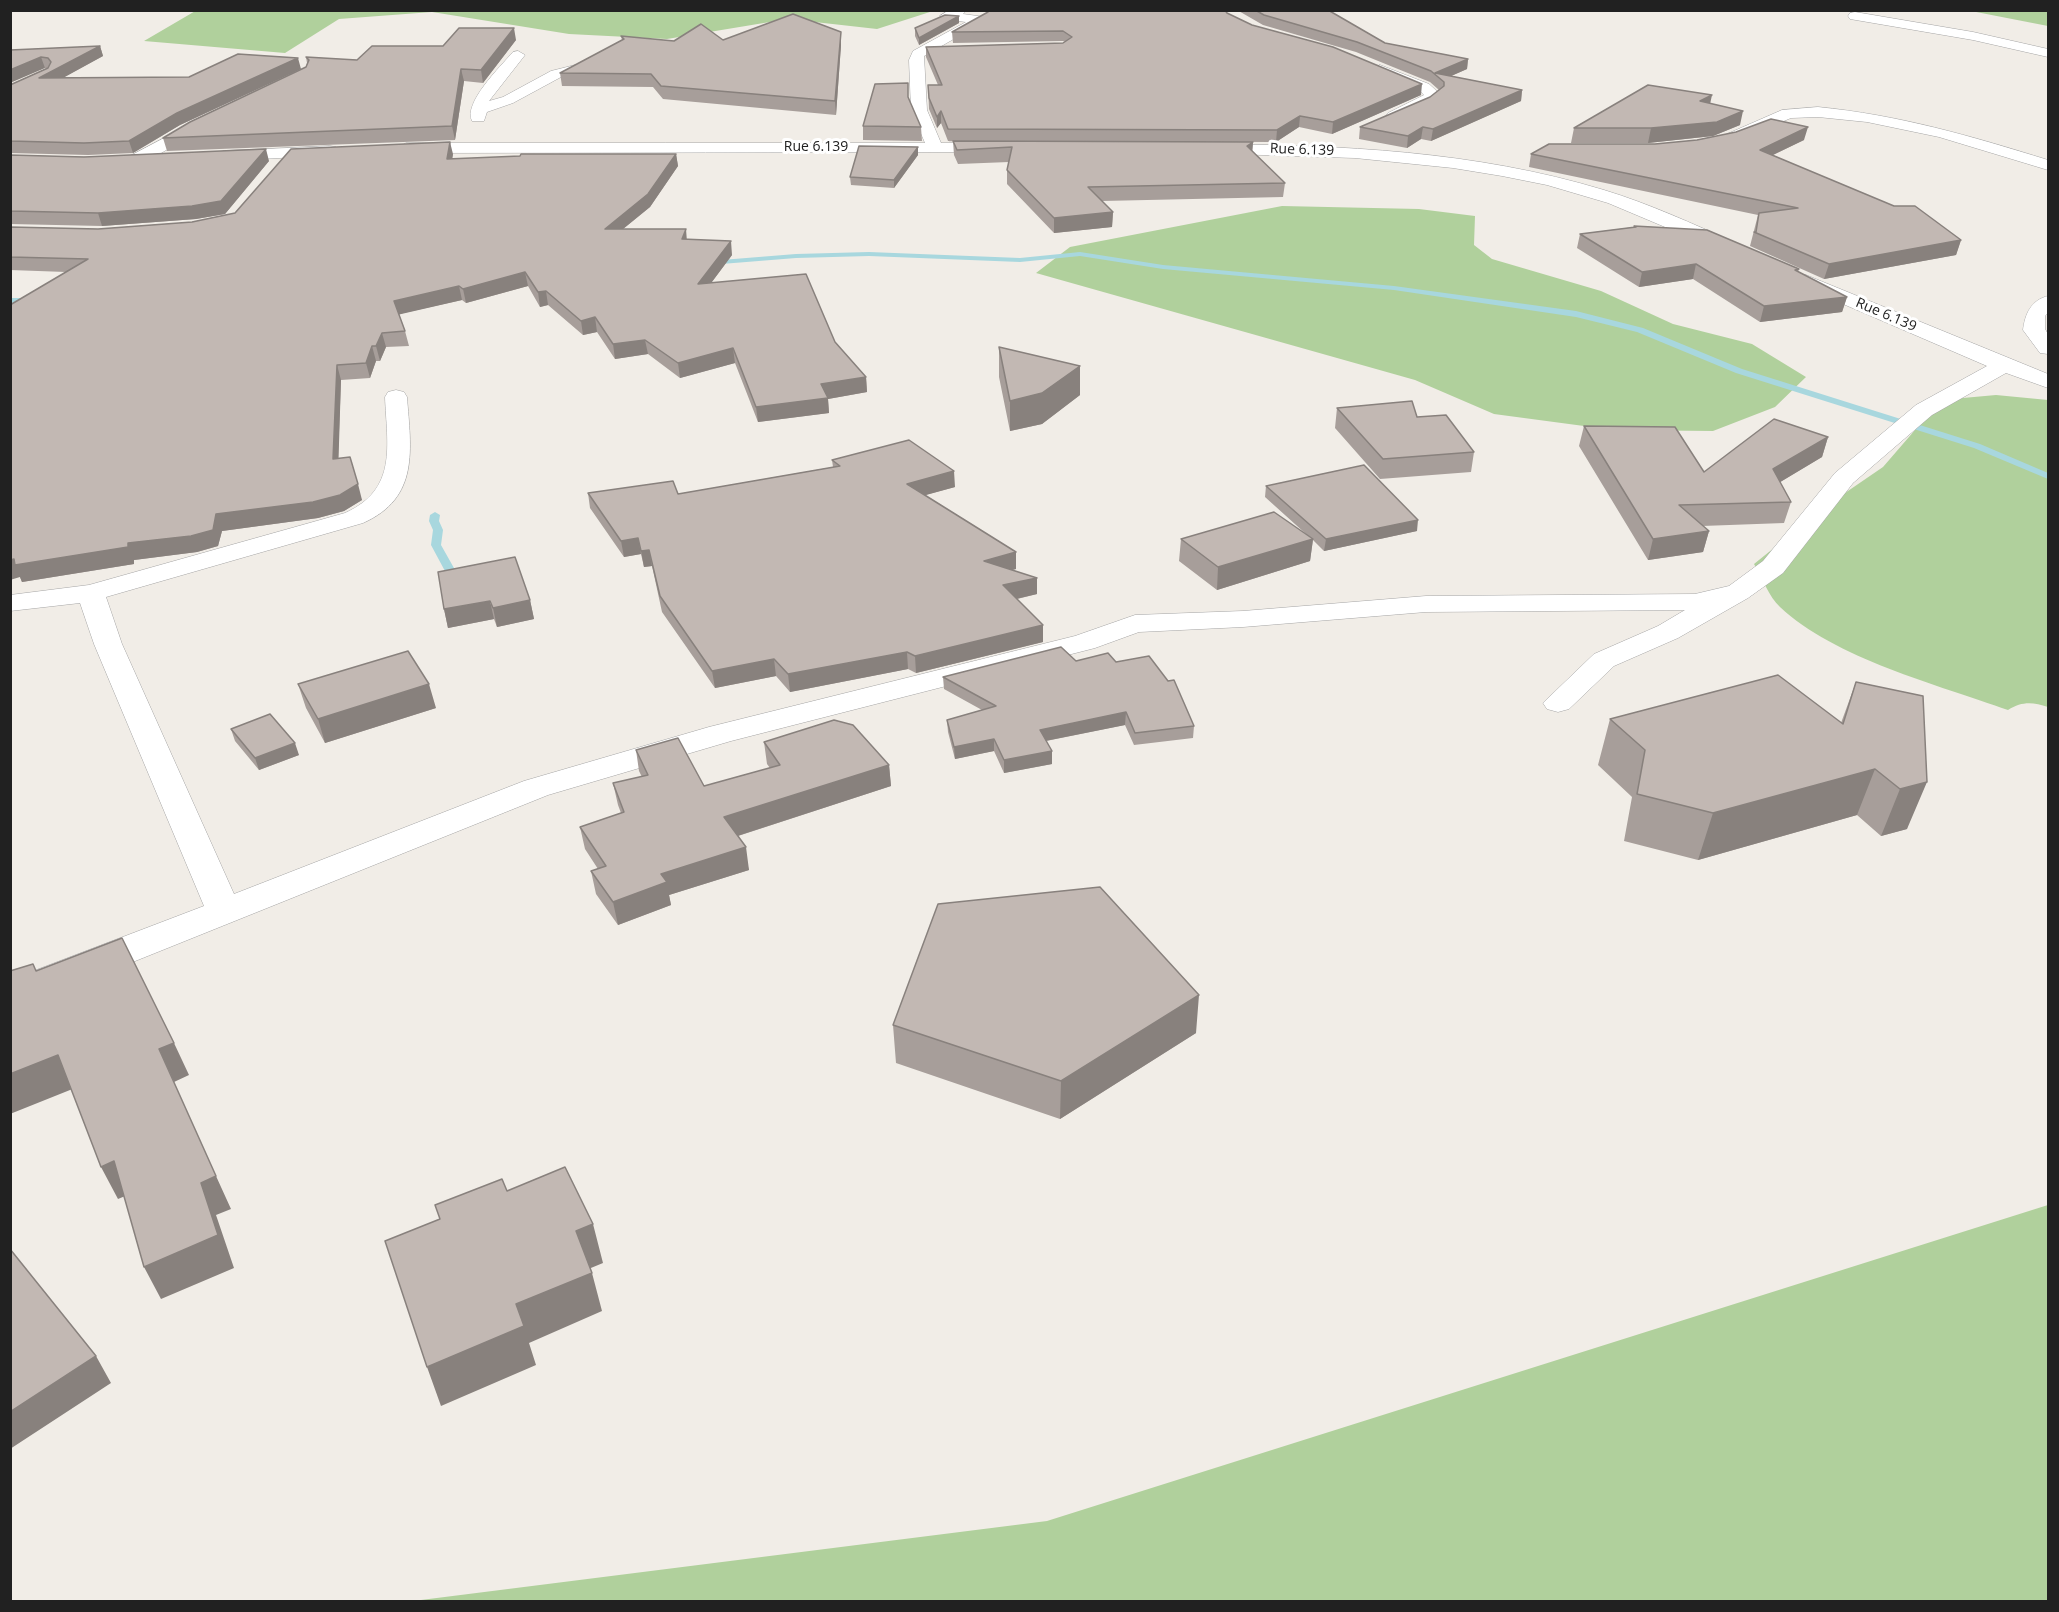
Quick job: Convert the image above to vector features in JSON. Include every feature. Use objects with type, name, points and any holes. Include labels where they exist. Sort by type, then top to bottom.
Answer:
[{"type":"street","points":[[935,148],[919,110],[916,60],[918,54],[924,50],[980,20],[947,16],[961,10]]},
{"type":"street","points":[[1855,16],[1973,36],[2049,53]]},
{"type":"street","points":[[924,50],[956,50]]},
{"type":"street","points":[[480,146],[478,110],[482,100],[490,87],[518,55]]},
{"type":"street","points":[[1366,64],[1425,87],[1433,95],[1423,103],[1376,123]]},
{"type":"street","points":[[478,110],[508,100],[556,74],[587,66]]},
{"type":"street","points":[[1721,141],[1750,132],[1788,113],[1818,111],[1867,117],[1943,133],[2047,165]]},
{"type":"street","points":[[136,160],[216,116]]},
{"type":"street","points":[[1312,149],[1344,136]]},
{"type":"street","name":"Rue 6.139","points":[[385,148],[480,146],[1019,148]]},
{"type":"street","name":"Rue 6.139","points":[[1186,148],[1312,149],[1397,155],[1502,172],[1596,194],[1646,210],[1750,256]]},
{"type":"street","points":[[206,157],[349,150]]},
{"type":"street","points":[[274,171],[289,153]]},
{"type":"street","points":[[1502,172],[1525,158]]},
{"type":"street","points":[[117,161],[171,159]]},
{"type":"street","name":"Rue 6.139","points":[[1791,275],[2004,365],[2049,381]]},
{"type":"street","points":[[2049,302],[2035,315],[2034,330],[2049,348]]},
{"type":"street","points":[[1558,703],[1604,660],[1668,632],[1738,592],[1773,567],[1852,470],[1924,410],[2004,365]]},
{"type":"street","points":[[10,603],[91,593],[354,518],[375,506],[387,495],[398,471],[396,396]]},
{"type":"street","points":[[10,994],[75,971],[536,788],[720,734],[1085,642],[1135,624],[1243,619],[1426,604],[1695,602],[1738,592]]},
{"type":"street","points":[[91,593],[108,644],[224,911]]},
{"type":"green space","points":[[197,10],[933,11],[877,29],[788,19],[667,39],[569,34],[432,12],[339,19],[285,53],[144,41]]},
{"type":"green space","points":[[1971,11],[2048,11],[2048,26]]},
{"type":"green space","points":[[1282,206],[1419,209],[1475,216],[1474,245],[1492,259],[1601,291],[1673,324],[1752,344],[1806,377],[1775,407],[1713,431],[1614,430],[1494,414],[1415,380],[1036,273],[1070,247]]},
{"type":"green space","points":[[1996,395],[2048,400],[2048,707],[2028,703],[2008,710],[1919,680],[1857,655],[1802,625],[1780,607],[1754,564],[1826,506],[1883,467],[1941,400]]},
{"type":"green space","points":[[2048,1205],[2048,1601],[413,1601],[1047,1521]]},
{"type":"building","points":[[988,10],[1225,10],[1252,25],[1333,47],[1422,84],[1333,122],[1300,116],[1277,130],[948,129],[941,111],[937,117],[929,98],[928,85],[942,85],[926,47],[1063,43],[1072,37],[1063,31],[952,32]]},
{"type":"building","points":[[1255,10],[1328,10],[1385,43],[1468,59],[1435,73],[1522,90],[1433,129],[1423,127],[1408,136],[1360,127],[1430,97],[1444,86],[1444,82],[1431,71],[1357,42],[1264,15]]},
{"type":"building","points":[[793,14],[841,32],[835,101],[661,86],[651,74],[560,73],[624,39],[621,36],[674,41],[701,24],[723,40]]},
{"type":"building","points":[[945,15],[959,16],[919,38],[915,28]]},
{"type":"building","points":[[459,28],[514,28],[481,70],[461,69],[452,126],[163,138],[190,122],[306,67],[309,60],[306,57],[357,60],[372,46],[443,46]]},
{"type":"building","points":[[100,46],[39,78],[189,77],[238,54],[298,58],[177,113],[129,141],[84,143],[10,141],[10,85],[48,68],[51,62],[48,58],[41,57],[10,70],[10,50]]},
{"type":"building","points":[[908,83],[908,97],[921,127],[863,126],[875,84]]},
{"type":"building","points":[[1648,85],[1712,95],[1700,101],[1743,111],[1717,122],[1651,128],[1574,128]]},
{"type":"building","points":[[1771,119],[1808,127],[1760,150],[1894,206],[1915,206],[1961,240],[1829,264],[1754,232],[1756,232],[1759,213],[1798,208],[1531,154],[1549,144],[1655,144],[1697,140],[1736,132]]},
{"type":"building","points":[[953,141],[1253,142],[1247,146],[1285,183],[1088,187],[1113,212],[1054,218],[1007,170],[1012,147],[957,150]]},
{"type":"building","points":[[450,142],[447,159],[520,156],[521,154],[676,154],[648,194],[605,229],[686,229],[682,239],[731,241],[698,284],[806,274],[835,342],[866,377],[821,384],[828,398],[756,407],[733,348],[678,363],[645,340],[613,344],[595,317],[581,321],[546,291],[538,292],[525,272],[463,289],[459,286],[394,301],[405,331],[382,333],[376,346],[372,346],[366,363],[337,365],[333,459],[350,457],[358,484],[340,495],[313,502],[216,514],[213,530],[191,536],[128,543],[128,547],[15,565],[14,559],[10,560],[10,305],[88,259],[10,257],[10,227],[98,229],[192,222],[235,213],[291,149]]},
{"type":"building","points":[[859,146],[918,147],[894,180],[850,177]]},
{"type":"building","points":[[266,149],[221,201],[192,206],[98,213],[10,211],[10,155],[84,157]]},
{"type":"building","points":[[1634,226],[1707,230],[1799,269],[1795,270],[1847,297],[1764,306],[1696,264],[1642,272],[1580,234],[1636,227]]},
{"type":"building","points":[[999,347],[1080,366],[1042,393],[1010,401]]},
{"type":"building","points":[[1412,401],[1417,417],[1446,415],[1474,452],[1383,459],[1337,408]]},
{"type":"building","points":[[1774,419],[1828,437],[1773,469],[1791,502],[1679,505],[1709,531],[1653,539],[1584,426],[1675,427],[1704,472]]},
{"type":"building","points":[[909,440],[954,471],[907,484],[1016,552],[984,561],[1037,578],[1003,585],[1043,625],[915,656],[907,652],[788,674],[774,659],[712,671],[660,596],[649,550],[641,551],[638,538],[621,541],[588,493],[673,481],[678,494],[840,466],[832,460]]},
{"type":"building","points":[[1364,465],[1418,520],[1326,539],[1266,486]]},
{"type":"building","points":[[1274,512],[1313,539],[1218,567],[1181,539]]},
{"type":"building","points":[[515,557],[530,600],[493,608],[490,601],[444,609],[438,572]]},
{"type":"building","points":[[1061,647],[1076,661],[1108,653],[1116,662],[1149,656],[1168,681],[1174,680],[1194,726],[1135,733],[1126,712],[1040,730],[1052,751],[1004,760],[994,739],[954,747],[947,720],[996,706],[943,677]]},
{"type":"building","points":[[408,651],[429,684],[318,719],[298,684]]},
{"type":"building","points":[[1778,675],[1843,724],[1856,682],[1923,696],[1927,782],[1900,789],[1875,769],[1713,813],[1637,794],[1645,750],[1610,719]]},
{"type":"building","points":[[270,714],[295,743],[255,758],[231,729]]},
{"type":"building","points":[[834,720],[853,725],[889,765],[724,817],[746,847],[661,874],[667,882],[613,902],[591,871],[606,866],[580,827],[624,812],[613,783],[648,775],[636,750],[678,738],[704,786],[780,765],[764,742]]},
{"type":"building","points":[[1100,887],[1199,995],[1061,1081],[893,1025],[938,904]]},
{"type":"building","points":[[122,938],[174,1043],[159,1049],[216,1176],[201,1183],[218,1235],[144,1267],[114,1161],[101,1167],[58,1055],[10,1074],[10,971],[33,964],[36,971]]},
{"type":"building","points":[[565,1167],[593,1224],[576,1231],[592,1273],[516,1304],[524,1326],[427,1367],[385,1241],[440,1219],[435,1205],[502,1179],[507,1191]]},
{"type":"building","points":[[10,1249],[96,1356],[10,1412]]},
{"type":"waterway","points":[[709,263],[796,256],[869,254],[1020,260],[1080,254],[1163,267],[1394,288],[1576,314],[1640,330],[1739,371],[1977,446],[2048,476]]},
{"type":"waterway","points":[[10,301],[32,300]]},
{"type":"waterway","points":[[435,515],[434,521],[438,530],[436,545],[457,584]]}]
